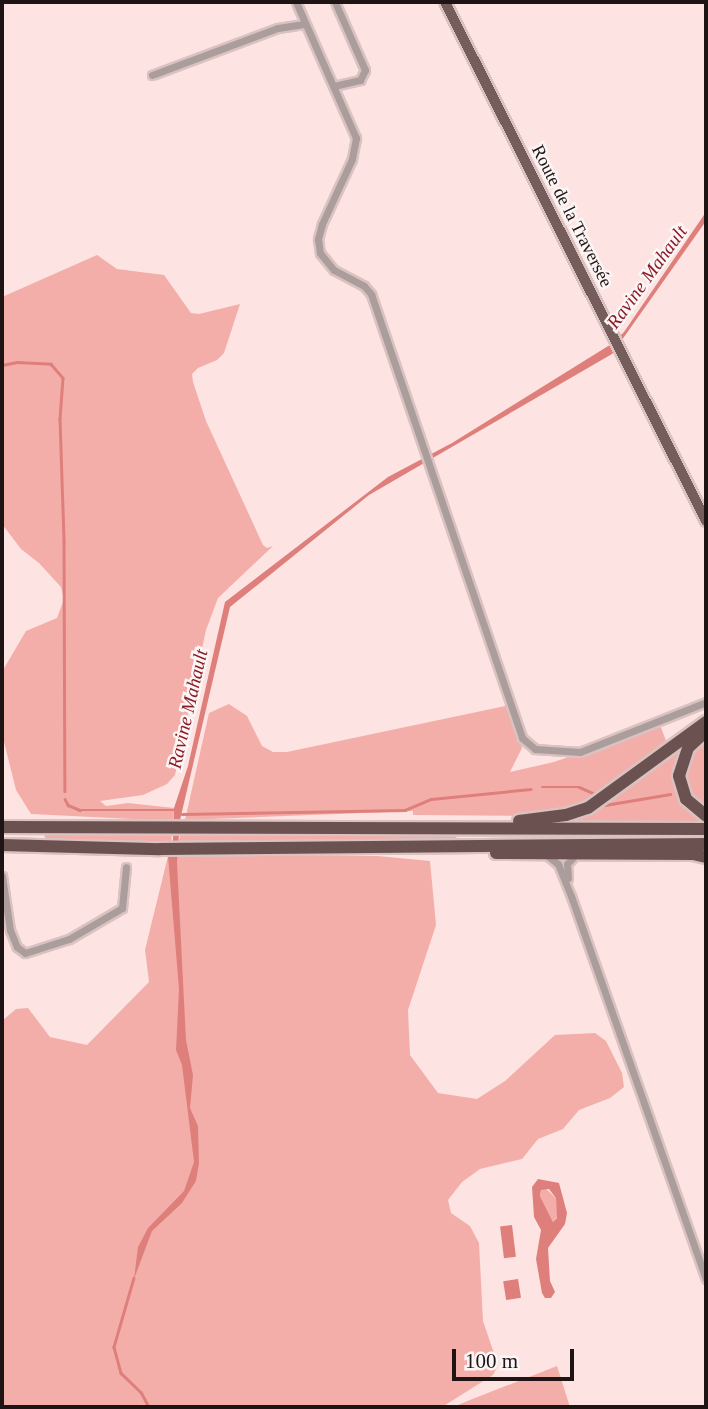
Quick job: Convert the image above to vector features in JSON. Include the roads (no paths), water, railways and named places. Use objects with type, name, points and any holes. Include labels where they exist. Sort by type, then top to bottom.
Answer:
[{"type":"highway","points":[[464,827],[566,816],[582,811],[706,722]]},
{"type":"highway","points":[[706,731],[688,748],[679,776],[690,804],[706,816]]},
{"type":"highway","points":[[2,827],[706,829]]},
{"type":"highway","points":[[2,845],[160,849],[706,844]]},
{"type":"highway","points":[[349,846],[528,854],[706,857]]},
{"type":"main road","name":"Route de la Traversée","points":[[444,2],[706,521]]},
{"type":"street","points":[[296,2],[352,124],[356,148],[322,224],[318,239],[320,253],[334,270],[364,286],[371,294],[520,734],[527,746],[580,752],[706,702]]},
{"type":"street","points":[[334,86],[360,80],[365,70],[335,2]]},
{"type":"street","points":[[152,75],[278,28],[304,24]]},
{"type":"street","points":[[528,854],[556,860],[706,1279]]},
{"type":"street","points":[[571,896],[567,864],[570,858],[579,854]]},
{"type":"street","points":[[2,876],[10,930],[17,947],[25,953],[69,939],[122,908],[126,867]]},
{"type":"waterway","points":[[2,365],[17,362],[51,364],[63,378],[60,419],[64,541],[65,791]]},
{"type":"waterway","points":[[542,787],[579,787],[593,793]]},
{"type":"waterway","points":[[182,814],[405,810],[431,799],[531,789]]},
{"type":"waterway","points":[[605,805],[670,794]]},
{"type":"waterway","points":[[65,799],[68,805],[80,810],[175,810]]},
{"type":"waterway","name":"Ravine Mahault","points":[[134,1278],[114,1347],[121,1373],[141,1392],[149,1407]]}]
